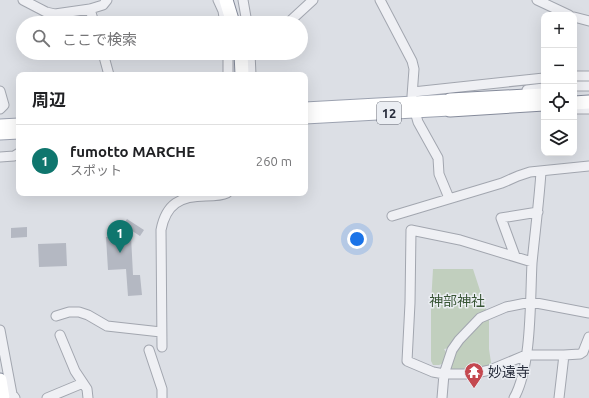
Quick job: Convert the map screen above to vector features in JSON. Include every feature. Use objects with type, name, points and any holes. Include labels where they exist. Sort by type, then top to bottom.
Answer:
[{"type":"highway","points":[[226,0],[231,16]]},
{"type":"highway","points":[[232,0],[236,16]]},
{"type":"highway","points":[[235,60],[236,72]]},
{"type":"highway","points":[[243,72],[247,60]]},
{"type":"highway","points":[[577,94],[589,94]]},
{"type":"highway","name":"12","points":[[450,105],[541,95]]},
{"type":"highway","points":[[577,103],[589,102]]},
{"type":"highway","name":"12","points":[[450,105],[541,104]]},
{"type":"highway","points":[[0,380],[3,398]]},
{"type":"main road","name":"12","points":[[308,108],[450,105]]},
{"type":"main road","name":"12","points":[[308,118],[450,105]]},
{"type":"main road","points":[[0,125],[16,124]]},
{"type":"main road","points":[[0,134],[16,133]]},
{"type":"street","points":[[23,0],[46,12],[55,14],[90,9],[104,5],[107,0]]},
{"type":"street","points":[[218,0],[224,16]]},
{"type":"street","points":[[243,0],[246,16]]},
{"type":"street","points":[[296,16],[313,0]]},
{"type":"street","points":[[380,0],[412,61],[414,69],[412,96]]},
{"type":"street","points":[[537,0],[563,12]]},
{"type":"street","points":[[90,9],[92,16]]},
{"type":"street","points":[[577,18],[589,21]]},
{"type":"street","points":[[105,60],[108,72]]},
{"type":"street","points":[[228,60],[228,72]]},
{"type":"street","points":[[250,60],[251,72]]},
{"type":"street","points":[[577,76],[589,76]]},
{"type":"street","points":[[350,106],[541,78]]},
{"type":"street","points":[[577,86],[589,86]]},
{"type":"street","points":[[412,96],[541,88]]},
{"type":"street","points":[[0,91],[4,105],[0,109]]},
{"type":"street","points":[[577,109],[589,109]]},
{"type":"street","points":[[328,116],[416,115],[541,110]]},
{"type":"street","points":[[416,115],[418,122],[438,158],[439,174],[449,198]]},
{"type":"street","points":[[0,157],[16,155]]},
{"type":"street","points":[[392,216],[449,198],[502,184],[530,172],[589,166]]},
{"type":"street","points":[[514,398],[519,390],[526,355],[531,302],[532,262],[541,172]]},
{"type":"street","points":[[162,347],[160,230],[165,214],[171,207],[183,199],[197,196],[216,196]]},
{"type":"street","points":[[515,256],[501,218],[538,212]]},
{"type":"street","points":[[532,262],[460,240],[411,230],[410,303],[407,361],[433,372],[444,374],[471,374],[490,370],[526,355],[580,354],[583,352],[589,337]]},
{"type":"street","points":[[442,398],[444,374],[452,350],[472,325],[480,318],[506,307],[531,302],[589,313]]},
{"type":"street","points":[[56,316],[69,312],[79,312],[107,326],[161,332]]},
{"type":"street","points":[[0,332],[12,394],[15,398]]},
{"type":"street","points":[[60,335],[75,371],[87,389],[88,398]]},
{"type":"street","points":[[149,350],[162,388],[162,398]]},
{"type":"street","points":[[559,398],[564,355]]},
{"type":"street","points":[[46,398],[83,384]]},
{"type":"green space","name":"神部神社","points":[[433,269],[473,269],[487,312],[450,348],[444,349],[449,357],[459,340],[489,316],[489,349],[492,369],[444,374],[444,363],[433,365],[431,361],[431,304]]},
{"type":"building","points":[[127,219],[144,230],[140,236],[123,225]]},
{"type":"building","points":[[27,227],[27,237],[11,238],[11,228]]},
{"type":"building","points":[[131,236],[133,275],[140,275],[142,295],[128,296],[126,269],[108,270],[106,237]]},
{"type":"building","points":[[66,243],[67,266],[39,267],[38,244]]},
{"type":"place","name":"fumotto MARCHE","points":[[120,253]]},
{"type":"place","name":"妙遠寺","points":[[474,389]]}]
